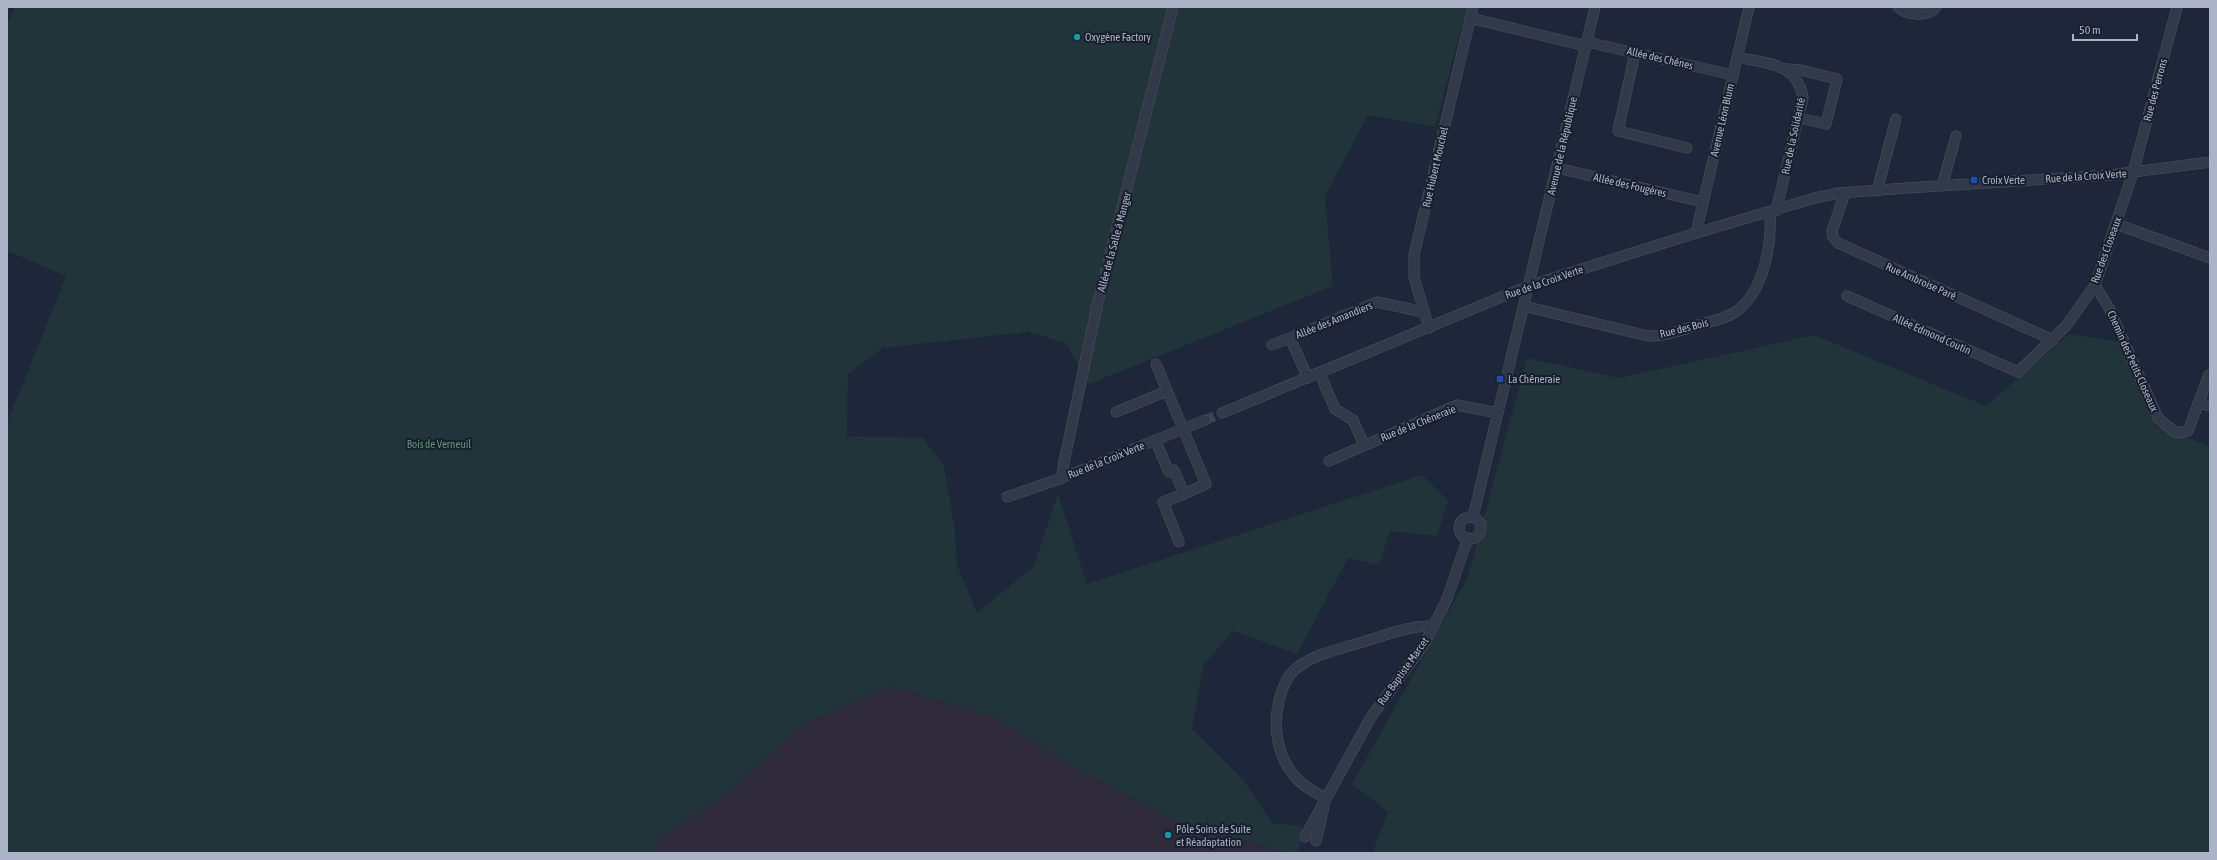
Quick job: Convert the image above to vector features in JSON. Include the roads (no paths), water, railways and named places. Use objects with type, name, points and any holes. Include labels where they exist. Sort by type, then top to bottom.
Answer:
[{"type":"street","name":"Allée de la Salle à Manger","points":[[1062,478],[1064,462],[1097,306],[1173,7]]},
{"type":"street","name":"Rue Hubert Mouchel","points":[[1429,328],[1414,277],[1414,255],[1473,7]]},
{"type":"street","name":"Avenue de la République","points":[[1528,286],[1595,7]]},
{"type":"street","name":"Avenue Léon Blum","points":[[1696,233],[1749,7]]},
{"type":"street","points":[[1898,7],[1900,10],[1922,15],[1934,10],[1936,7]]},
{"type":"street","name":"Rue des Perrons","points":[[2133,172],[2177,7]]},
{"type":"street","name":"Allée des Chênes","points":[[1470,18],[1733,75]]},
{"type":"street","points":[[1635,53],[1618,131],[1687,148]]},
{"type":"street","points":[[1737,57],[1837,79],[1826,124],[1799,118]]},
{"type":"street","name":"Rue de la Solidarité","points":[[1773,212],[1799,118],[1803,98],[1801,86],[1787,69]]},
{"type":"street","points":[[1878,191],[1896,119]]},
{"type":"street","points":[[1942,186],[1956,136]]},
{"type":"street","name":"Rue de la Croix Verte","points":[[1222,413],[1320,374],[1528,286],[1696,233],[1773,212],[1815,198],[1845,193],[2133,172],[2210,162]]},
{"type":"street","name":"Allée des Fougères","points":[[1557,168],[1703,202]]},
{"type":"street","name":"Rue des Closeaux","points":[[2018,372],[2066,326],[2095,285],[2133,172]]},
{"type":"street","name":"Rue Ambroise Paré","points":[[1845,193],[1832,231],[1833,237],[1838,243],[2053,340]]},
{"type":"street","name":"Rue des Bois","points":[[1524,306],[1648,336],[1667,335],[1726,317],[1737,311],[1749,300],[1758,285],[1771,236],[1773,212]]},
{"type":"street","points":[[2116,224],[2210,258]]},
{"type":"street","name":"Chemin des Petits Closeaux","points":[[2095,285],[2109,308],[2158,418],[2176,433],[2188,431],[2209,375]]},
{"type":"street","points":[[1468,538],[1461,533],[1460,525],[1465,518],[1473,517],[1528,286]]},
{"type":"street","name":"Allée Edmond Coutin","points":[[1847,296],[2018,372]]},
{"type":"street","name":"Allée des Amandiers","points":[[1272,345],[1377,302],[1424,312]]},
{"type":"street","name":"Allée des Amandiers","points":[[1290,338],[1308,378]]},
{"type":"street","points":[[1156,364],[1206,484],[1163,502],[1179,542]]},
{"type":"street","points":[[1320,374],[1335,409],[1353,420],[1364,444]]},
{"type":"street","points":[[1116,412],[1167,391]]},
{"type":"street","points":[[2198,403],[2210,406]]},
{"type":"street","name":"Rue de la Chêneraie","points":[[1329,461],[1364,444],[1458,406],[1498,413]]},
{"type":"street","name":"Rue de la Croix Verte","points":[[1007,497],[1062,478],[1205,420]]},
{"type":"street","points":[[1156,440],[1169,472],[1174,470],[1184,494]]},
{"type":"street","name":"Rue Baptiste Marcet","points":[[1305,837],[1371,717],[1425,643],[1434,626],[1447,598],[1468,538],[1476,537],[1481,530],[1480,522],[1473,517]]},
{"type":"street","points":[[1326,799],[1301,782],[1285,762],[1280,750],[1275,723],[1277,709],[1285,682],[1297,668],[1313,658],[1404,630],[1423,625],[1434,626]]},
{"type":"street","name":"Rue Baptiste Marcet","points":[[1316,841],[1326,799]]},
{"type":"tunnel","points":[[1205,420],[1222,413]]},
{"type":"place","name":"Oxygène Factory","points":[[1077,37]]},
{"type":"place","name":"Croix Verte","points":[[1974,180]]},
{"type":"place","name":"La Chêneraie","points":[[1500,379]]},
{"type":"place","name":"Pôle Soins de Suite et Réadaptation","points":[[1168,835]]},
{"type":"park label","name":"Bois de Verneuil","points":[[439,444]]}]
